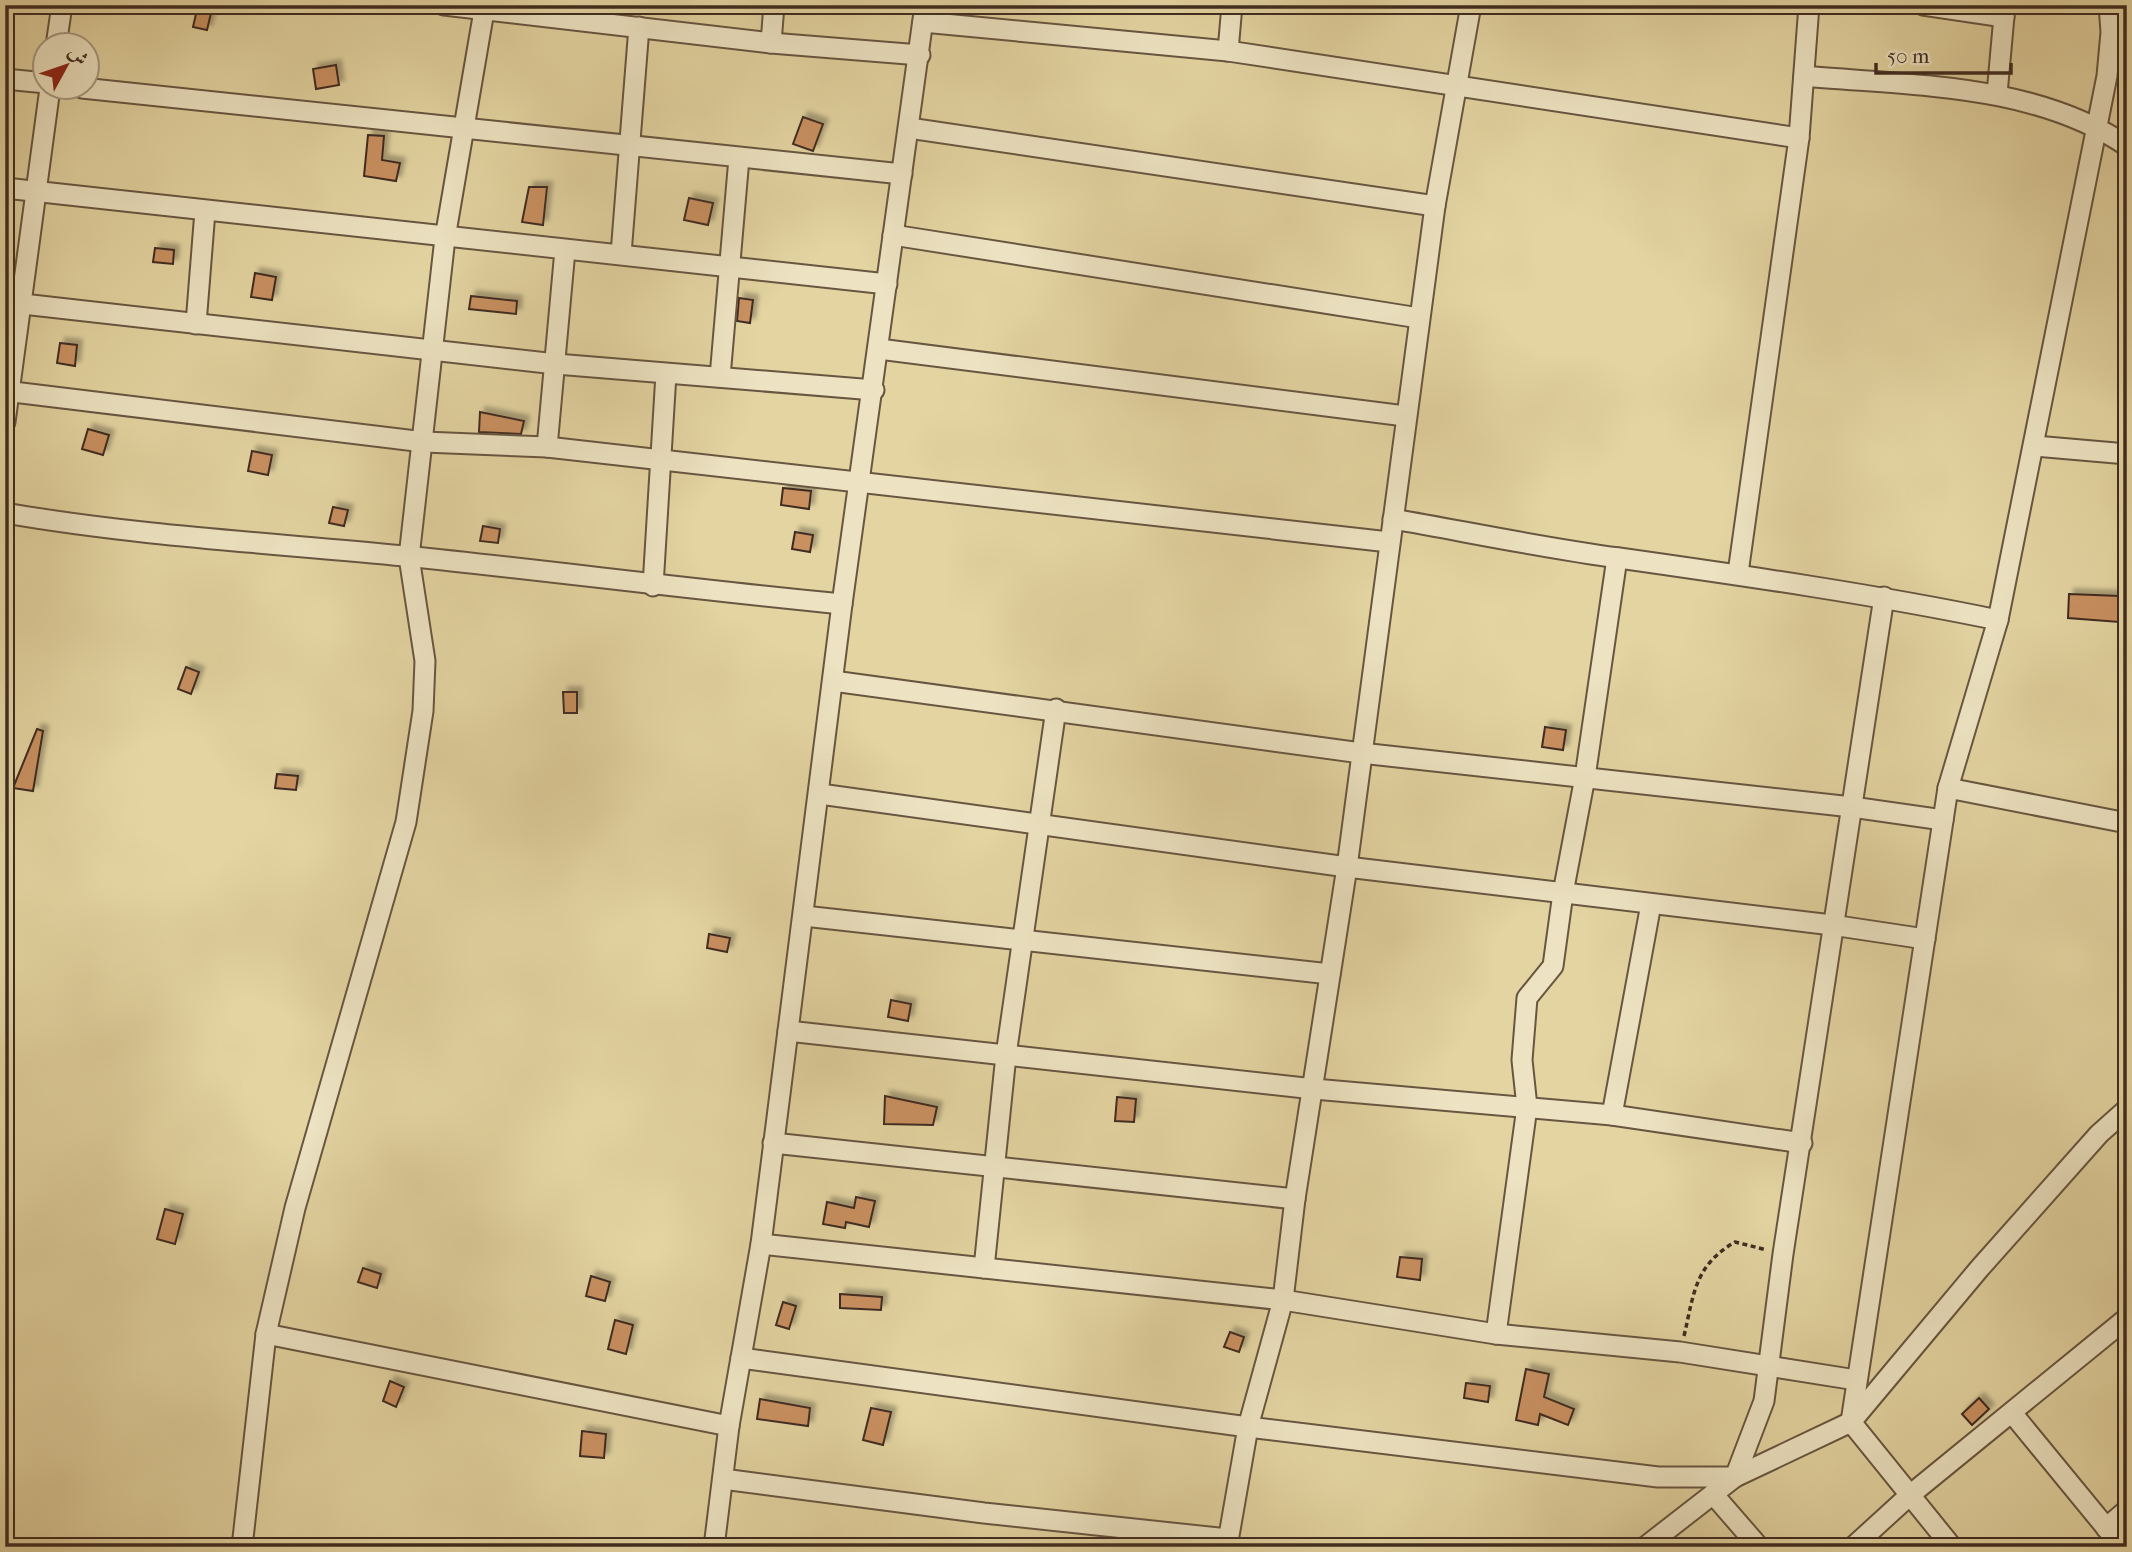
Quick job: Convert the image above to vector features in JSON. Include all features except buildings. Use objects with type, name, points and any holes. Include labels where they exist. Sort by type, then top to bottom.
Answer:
[{"type":"street","points":[[58,32],[62,5]]},
{"type":"street","points":[[444,5],[485,7],[771,43],[919,55]]},
{"type":"street","points":[[771,43],[774,5]]},
{"type":"street","points":[[1228,51],[1232,5]]},
{"type":"street","points":[[723,1479],[1228,1543],[1248,1427],[1283,1300],[1295,1199],[1347,867],[1435,206],[1471,5]]},
{"type":"street","points":[[1738,573],[1799,138],[1809,5]]},
{"type":"street","points":[[1923,5],[2004,11],[1997,94]]},
{"type":"street","points":[[1952,1547],[1851,1422],[1948,789],[1998,620],[2035,446],[2119,30],[2109,5]]},
{"type":"street","points":[[242,1547],[266,1334],[295,1208],[406,822],[414,781],[423,711],[425,661],[409,557],[434,351],[444,238],[485,7]]},
{"type":"street","points":[[714,1547],[729,1426],[761,1244],[842,604],[874,390],[924,13],[1228,51],[1799,138]]},
{"type":"street","points":[[621,254],[639,27]]},
{"type":"street","points":[[1804,76],[1997,94],[2098,127],[2127,146]]},
{"type":"street","points":[[5,79],[32,82]]},
{"type":"street","points":[[102,90],[902,174]]},
{"type":"street","points":[[5,422],[13,303],[48,102]]},
{"type":"street","points":[[909,128],[1435,206]]},
{"type":"street","points":[[720,377],[739,158]]},
{"type":"street","points":[[5,188],[444,238],[621,254],[887,284]]},
{"type":"street","points":[[196,324],[205,211]]},
{"type":"street","points":[[893,235],[1419,318]]},
{"type":"street","points":[[547,447],[565,250]]},
{"type":"street","points":[[13,303],[556,364],[874,390]]},
{"type":"street","points":[[879,349],[1405,416]]},
{"type":"street","points":[[653,586],[666,374]]},
{"type":"street","points":[[7,391],[424,442],[547,447],[1389,542]]},
{"type":"street","points":[[2035,446],[2127,454]]},
{"type":"street","points":[[5,513],[73,525],[409,557],[653,586],[842,604]]},
{"type":"street","points":[[1393,519],[1617,558],[1738,573],[1884,597],[1998,620]]},
{"type":"street","points":[[1496,1334],[1527,1107],[1522,1060],[1527,998],[1553,966],[1563,893],[1586,777],[1617,558]]},
{"type":"street","points":[[1735,1477],[1764,1401],[1770,1366],[1783,1254],[1884,597]]},
{"type":"street","points":[[833,681],[1056,709],[1361,753],[1852,807],[1943,820]]},
{"type":"street","points":[[984,1268],[1006,1055],[1056,709]]},
{"type":"street","points":[[1948,789],[2127,822]]},
{"type":"street","points":[[820,794],[1347,867],[1832,925],[1925,939]]},
{"type":"street","points":[[1612,1115],[1651,904]]},
{"type":"street","points":[[804,916],[1330,974]]},
{"type":"street","points":[[788,1031],[1314,1088],[1612,1115],[1802,1143]]},
{"type":"street","points":[[1645,1547],[1735,1477],[1851,1422],[1979,1269],[2099,1134],[2127,1109]]},
{"type":"street","points":[[773,1143],[1295,1199]]},
{"type":"street","points":[[761,1244],[1283,1300],[1496,1334],[1679,1352],[1856,1380]]},
{"type":"street","points":[[1853,1547],[1910,1494],[2127,1318]]},
{"type":"street","points":[[266,1334],[729,1426]]},
{"type":"street","points":[[740,1358],[1248,1427],[1658,1477],[1735,1477]]},
{"type":"street","points":[[2012,1413],[2122,1547]]},
{"type":"street","points":[[1713,1494],[1759,1547]]},
{"type":"street","points":[[2106,1528],[2127,1510]]},
{"type":"path","points":[[1679,1352],[1700,1273],[1716,1253],[1735,1242],[1783,1254]]}]
